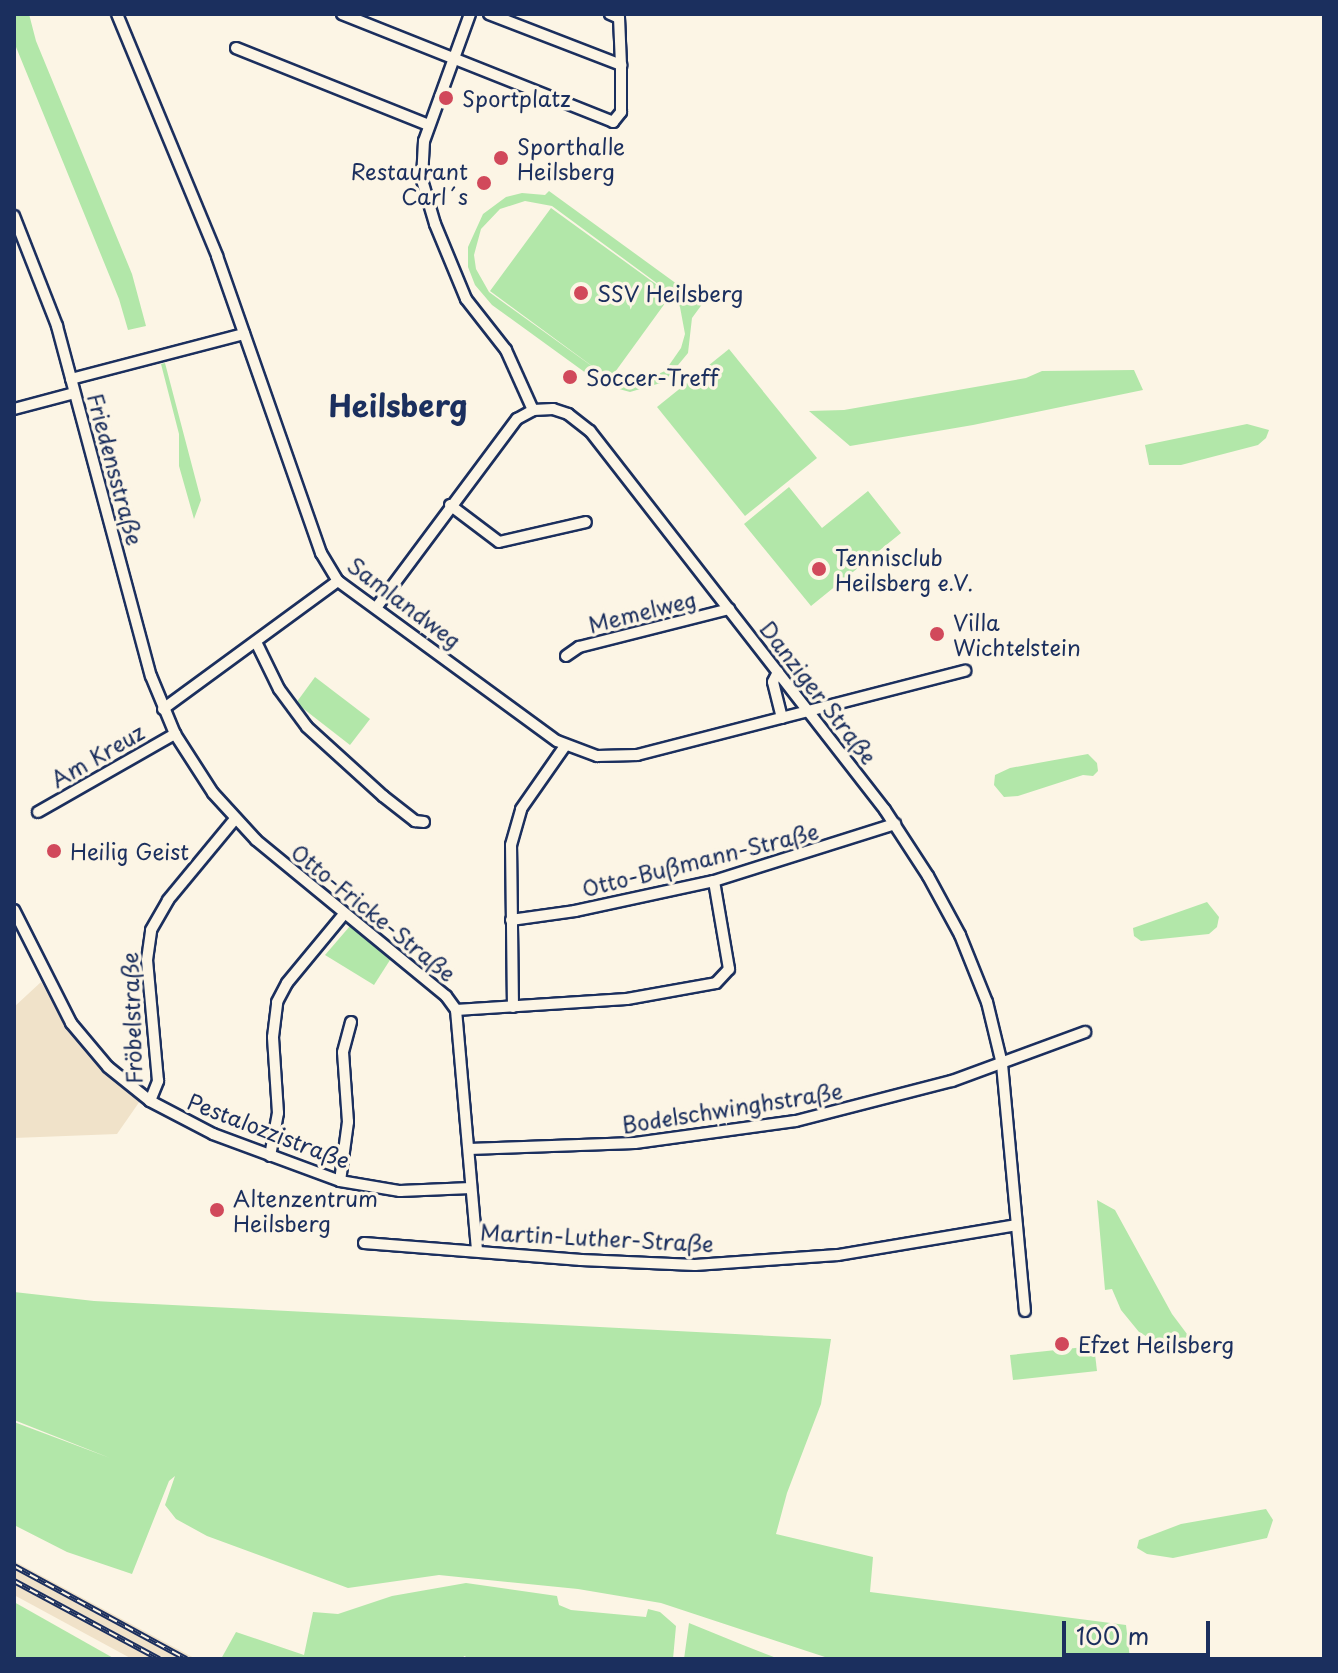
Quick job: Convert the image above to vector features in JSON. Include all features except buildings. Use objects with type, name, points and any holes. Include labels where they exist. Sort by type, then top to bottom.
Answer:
[{"type":"street","name":"Samlandweg","points":[[117,14],[216,254],[321,553],[338,581],[565,746],[592,755],[625,757],[965,671]]},
{"type":"street","points":[[342,14],[613,122],[621,112],[621,65],[619,18],[610,14]]},
{"type":"street","points":[[376,608],[506,429],[533,410],[500,340],[473,310],[441,240],[422,180],[422,151],[429,125],[470,14]]},
{"type":"street","points":[[489,14],[621,65]]},
{"type":"street","points":[[236,48],[429,125]]},
{"type":"street","name":"Friedensstraße","points":[[14,216],[52,312],[147,661],[175,734]]},
{"type":"street","points":[[71,379],[244,334]]},
{"type":"street","points":[[14,409],[74,393]]},
{"type":"street","name":"Danziger Straße","points":[[533,410],[553,409],[568,414],[590,431],[895,824],[928,876],[968,951],[987,1002],[1002,1064],[1025,1311]]},
{"type":"street","points":[[450,505],[499,542],[586,522]]},
{"type":"street","points":[[163,709],[338,581]]},
{"type":"street","name":"Memelweg","points":[[566,656],[579,647],[729,609]]},
{"type":"street","points":[[256,642],[279,689],[307,727],[383,796],[415,821],[424,822]]},
{"type":"street","points":[[778,672],[773,682],[782,718]]},
{"type":"street","name":"Am Kreuz","points":[[38,812],[175,734]]},
{"type":"street","name":"Otto-Fricke-Straße","points":[[175,734],[206,783],[235,819],[344,914],[446,996],[456,1010],[477,1250]]},
{"type":"street","points":[[513,1007],[509,860],[518,816],[565,746]]},
{"type":"street","name":"Fröbelstraße","points":[[150,1101],[158,1081],[147,960],[151,930],[168,900],[235,819]]},
{"type":"street","name":"Otto-Bußmann-Straße","points":[[511,920],[613,904],[714,881],[895,824]]},
{"type":"street","points":[[456,1010],[643,997],[722,979],[729,961],[714,881]]},
{"type":"street","name":"Pestalozzistraße","points":[[14,910],[71,1023],[117,1076],[150,1101],[213,1134],[340,1181],[400,1191],[471,1188]]},
{"type":"street","points":[[270,1156],[278,1123],[273,1037],[277,1002],[287,983],[344,914]]},
{"type":"street","points":[[340,1181],[348,1122],[343,1052],[351,1022]]},
{"type":"street","name":"Bodelschwinghstraße","points":[[469,1149],[614,1145],[744,1130],[853,1109],[1002,1064],[1085,1032]]},
{"type":"street","name":"Martin-Luther-Straße","points":[[364,1243],[622,1263],[734,1263],[878,1250],[1017,1225]]},
{"type":"shaded area","points":[[41,982],[77,1040],[109,1076],[140,1101],[117,1134],[14,1138],[14,1007]]},
{"type":"shaded area","points":[[14,1561],[196,1659],[132,1659],[14,1595]]},
{"type":"green space","points":[[14,14],[29,14],[36,41],[132,274],[146,326],[128,330],[119,299],[16,47]]},
{"type":"green space","name":"SSV Heilsberg","points":[[549,191],[703,303],[692,318],[688,353],[664,382],[630,392],[601,384],[492,305],[475,285],[468,267],[468,247],[483,214],[506,197],[522,193],[545,195]],"holes":[[[525,201],[552,206],[673,295],[680,307],[685,334],[681,348],[665,371],[640,382],[610,379],[671,295],[551,208],[490,291],[607,377],[489,292],[476,269],[474,255],[481,229],[500,209]]]},
{"type":"green space","points":[[729,349],[817,458],[745,516],[657,407]]},
{"type":"green space","points":[[165,363],[201,500],[194,519],[179,466],[179,434],[161,364]]},
{"type":"green space","points":[[1134,370],[1143,390],[973,425],[850,446],[809,411],[844,410],[1026,378],[1042,371]]},
{"type":"green space","points":[[1247,424],[1269,430],[1258,445],[1181,465],[1149,465],[1145,445]]},
{"type":"green space","name":"Tennisclub Heilsberg e.V.","points":[[789,487],[822,528],[868,491],[901,533],[811,606],[744,524]]},
{"type":"green space","points":[[315,677],[370,719],[350,745],[296,703]]},
{"type":"green space","points":[[1088,754],[1097,763],[1098,771],[1093,776],[1083,775],[1018,796],[1004,797],[994,785],[995,775],[1010,768]]},
{"type":"green space","points":[[1207,902],[1219,917],[1217,927],[1209,934],[1141,941],[1134,936],[1133,928]]},
{"type":"green space","points":[[350,926],[390,960],[374,985],[325,955]]},
{"type":"green space","points":[[1097,1200],[1115,1210],[1172,1314],[1193,1342],[1188,1351],[1178,1355],[1139,1332],[1121,1310],[1112,1289],[1105,1290]]},
{"type":"green space","points":[[14,1292],[94,1301],[831,1339],[821,1404],[787,1493],[776,1534],[873,1557],[870,1592],[1126,1625],[1130,1659],[831,1659],[661,1603],[578,1589],[439,1575],[348,1588],[207,1536],[176,1519],[165,1505],[175,1476],[169,1481],[132,1574],[67,1552],[14,1525],[14,1422],[110,1458],[14,1420]]},
{"type":"green space","points":[[1094,1346],[1097,1371],[1013,1380],[1010,1355]]},
{"type":"green space","points":[[1266,1509],[1273,1520],[1267,1538],[1173,1558],[1147,1554],[1137,1548],[1139,1540],[1181,1524]]},
{"type":"green space","points":[[466,1583],[557,1596],[559,1605],[571,1610],[646,1617],[648,1609],[660,1612],[676,1626],[673,1659],[471,1659],[464,1656],[463,1659],[221,1659],[236,1632],[304,1655],[313,1612],[338,1614],[392,1596]]},
{"type":"green space","points":[[14,1602],[115,1659],[14,1659]]},
{"type":"green space","points":[[689,1623],[743,1645],[779,1659],[684,1659]]},
{"type":"railway","points":[[14,1566],[186,1659]]},
{"type":"railway","points":[[14,1581],[159,1659]]},
{"type":"place","name":"Sportplatz","points":[[446,98]]},
{"type":"place","name":"Sporthalle Heilsberg","points":[[501,158]]},
{"type":"place","name":"Restaurant Carl´s","points":[[484,183]]},
{"type":"place","name":"SSV Heilsberg","points":[[581,293]]},
{"type":"place","name":"Soccer-Treff","points":[[570,377]]},
{"type":"place","name":"Tennisclub Heilsberg e.V.","points":[[819,569]]},
{"type":"place","name":"Villa Wichtelstein","points":[[937,634]]},
{"type":"place","name":"Heilig Geist","points":[[54,851]]},
{"type":"place","name":"Altenzentrum Heilsberg","points":[[217,1210]]},
{"type":"place","name":"Efzet Heilsberg","points":[[1062,1344]]},
{"type":"district","name":"Heilsberg","points":[[398,405]]}]
